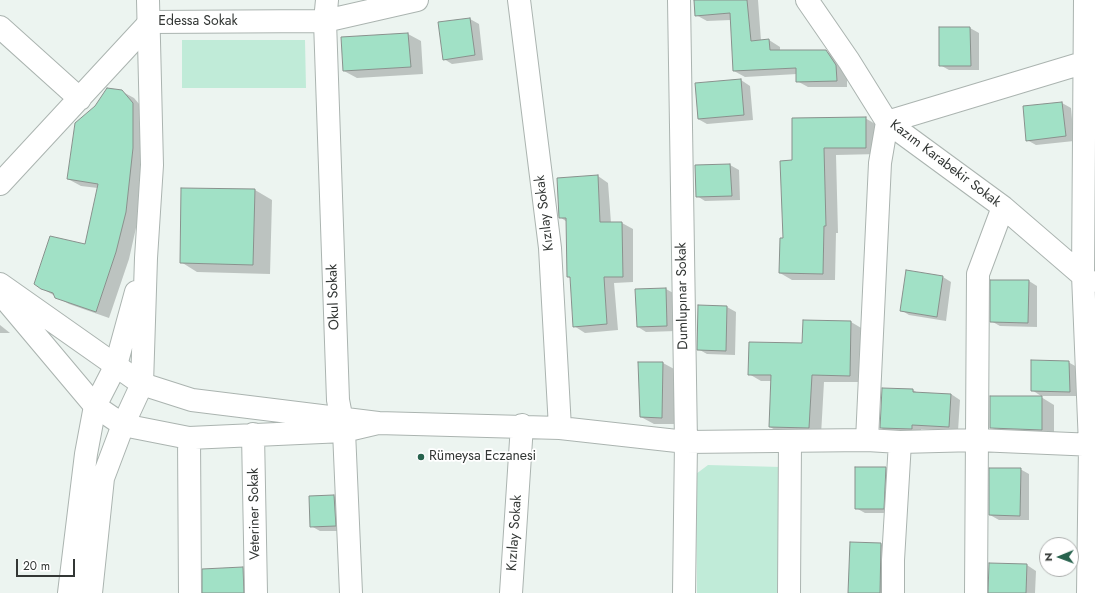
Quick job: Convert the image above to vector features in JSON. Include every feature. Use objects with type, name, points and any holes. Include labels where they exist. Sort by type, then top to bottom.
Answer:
[{"type":"street","points":[[90,593],[103,478],[123,425],[142,384],[146,258],[152,165],[150,22],[148,0]]},
{"type":"street","name":"Edessa Sokak","points":[[0,184],[150,22],[326,10],[417,0]]},
{"type":"street","name":"Kızılay Sokak","points":[[519,0],[550,248],[560,428]]},
{"type":"street","name":"Dumlupınar Sokak","points":[[679,0],[686,442],[684,593]]},
{"type":"street","name":"Kazım Karabekir Sokak","points":[[807,0],[849,61],[887,122],[1003,207],[1089,281]]},
{"type":"street","points":[[1085,0],[1092,445],[1088,593]]},
{"type":"street","name":"Okul Sokak","points":[[326,10],[337,392],[342,424],[351,593]]},
{"type":"street","points":[[0,27],[80,99]]},
{"type":"street","points":[[867,440],[880,163],[887,122],[1086,62]]},
{"type":"street","points":[[976,593],[978,274],[1003,207]]},
{"type":"street","points":[[69,593],[86,454],[95,406],[116,365],[146,258]]},
{"type":"street","points":[[0,284],[142,384],[192,400],[342,424]]},
{"type":"street","points":[[0,293],[95,406],[123,425],[189,438],[253,434],[342,424],[378,423],[560,428],[686,442],[867,440],[900,442],[977,440],[1092,445]]},
{"type":"street","name":"Kızılay Sokak","points":[[511,593],[522,426]]},
{"type":"street","name":"Veteriner Sokak","points":[[253,434],[256,593]]},
{"type":"street","points":[[189,438],[190,593]]},
{"type":"street","points":[[789,593],[790,441]]},
{"type":"street","points":[[893,593],[893,560],[900,442]]},
{"type":"green space","points":[[182,40],[305,40],[306,88],[182,88]]},
{"type":"green space","points":[[708,465],[781,467],[779,593],[697,593],[696,474]]},
{"type":"building","points":[[694,0],[747,0],[751,41],[769,39],[770,50],[826,50],[836,65],[837,81],[796,82],[796,68],[733,71],[730,13],[695,16]]},
{"type":"building","points":[[470,18],[475,55],[443,60],[438,22]]},
{"type":"building","points":[[939,27],[970,27],[971,66],[939,66]]},
{"type":"building","points":[[408,33],[411,67],[343,71],[341,37]]},
{"type":"building","points":[[741,79],[744,115],[698,119],[695,83]]},
{"type":"building","points":[[107,88],[122,90],[133,103],[133,148],[126,212],[116,252],[96,312],[55,298],[53,293],[41,289],[34,284],[50,236],[85,244],[98,184],[67,179],[75,123],[95,106]]},
{"type":"building","points":[[1062,102],[1066,136],[1026,141],[1023,106]]},
{"type":"building","points":[[866,117],[866,148],[824,148],[826,226],[824,226],[823,274],[779,273],[780,238],[783,238],[780,161],[792,160],[792,118]]},
{"type":"building","points":[[730,164],[732,196],[696,197],[695,165]]},
{"type":"building","points":[[598,175],[600,222],[622,222],[623,277],[604,277],[607,324],[573,327],[570,277],[567,277],[566,218],[559,218],[557,178]]},
{"type":"building","points":[[181,188],[255,189],[253,265],[180,263]]},
{"type":"building","points":[[906,270],[943,276],[937,317],[900,311]]},
{"type":"building","points":[[990,280],[1029,280],[1028,323],[990,322]]},
{"type":"building","points":[[666,288],[667,326],[637,327],[635,289]]},
{"type":"building","points":[[698,305],[727,306],[726,351],[697,350]]},
{"type":"building","points":[[803,320],[851,321],[850,376],[812,375],[809,428],[769,427],[771,375],[748,375],[749,342],[802,343]]},
{"type":"building","points":[[1031,360],[1069,361],[1070,392],[1031,391]]},
{"type":"building","points":[[638,362],[663,362],[662,418],[640,417]]},
{"type":"building","points":[[882,388],[913,389],[913,392],[951,394],[949,427],[912,425],[912,429],[880,428]]},
{"type":"building","points":[[990,396],[1042,396],[1042,430],[990,428]]},
{"type":"building","points":[[855,467],[886,467],[884,509],[855,509]]},
{"type":"building","points":[[989,468],[1021,468],[1020,516],[989,515]]},
{"type":"building","points":[[334,495],[336,526],[310,527],[309,496]]},
{"type":"building","points":[[850,542],[881,543],[880,593],[848,593]]},
{"type":"building","points":[[989,563],[1027,564],[1026,593],[988,593]]},
{"type":"building","points":[[243,567],[244,593],[202,593],[202,569]]},
{"type":"place","name":"Rümeysa Eczanesi","points":[[421,457]]}]
